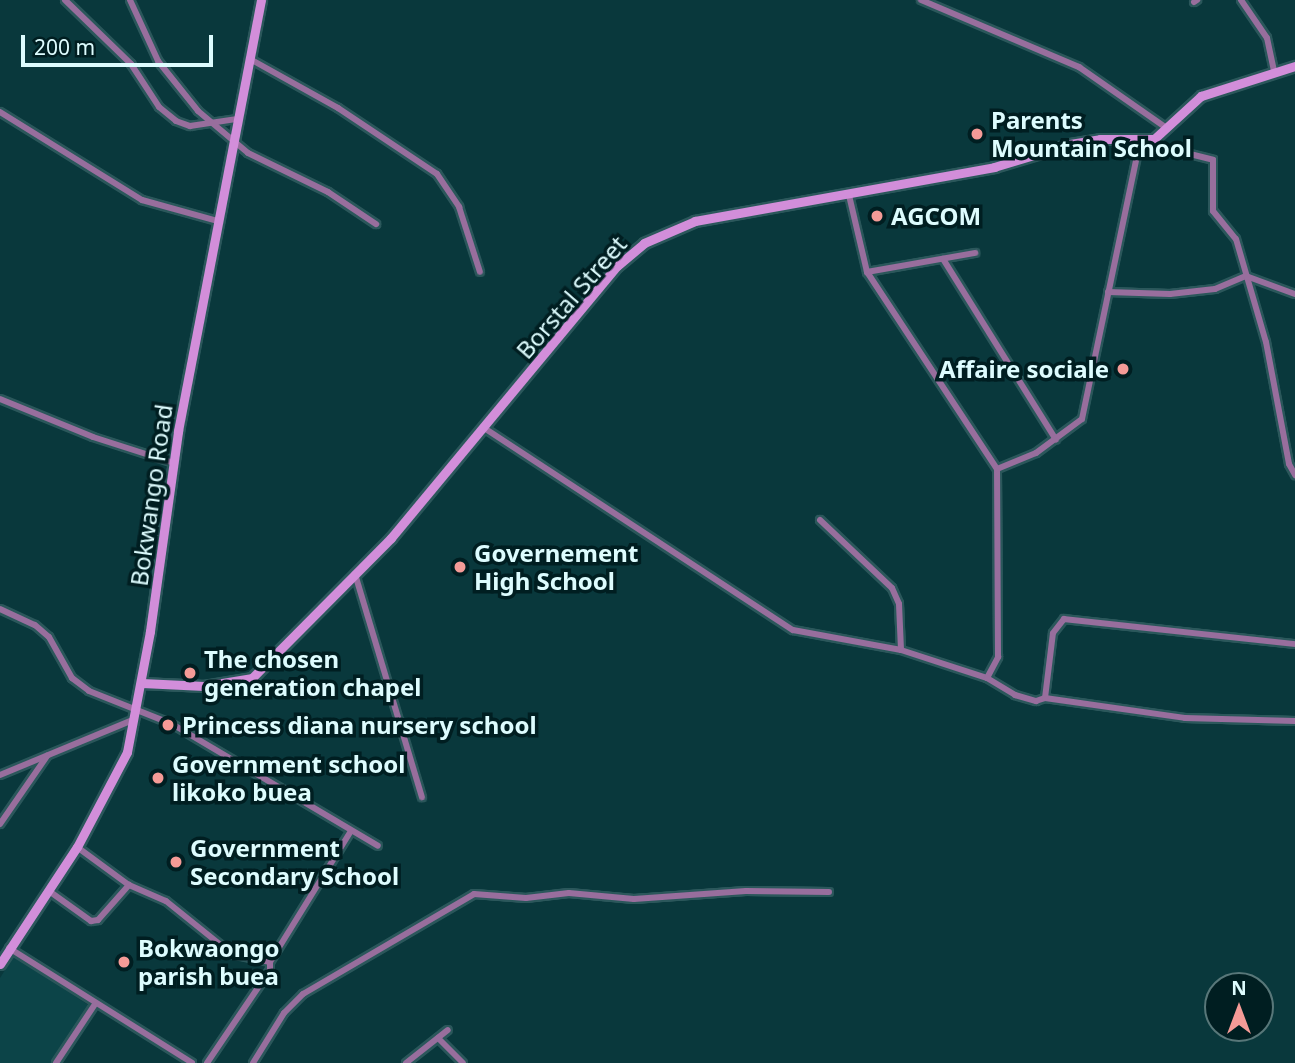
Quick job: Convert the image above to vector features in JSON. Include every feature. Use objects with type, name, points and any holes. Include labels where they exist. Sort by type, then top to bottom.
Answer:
[{"type":"street","points":[[65,0],[131,64],[159,107],[190,126],[237,119]]},
{"type":"street","points":[[130,0],[158,61],[178,92],[232,140],[376,224]]},
{"type":"street","name":"Bokwango Road","points":[[0,964],[77,847],[110,791],[135,719],[174,463],[232,140],[261,0]]},
{"type":"street","points":[[921,0],[1079,67],[1168,129]]},
{"type":"street","points":[[1241,0],[1267,38],[1274,72]]},
{"type":"street","points":[[250,59],[338,108],[437,174],[459,207],[480,272]]},
{"type":"street","name":"Borstal Street","points":[[142,683],[204,686],[252,678],[355,574],[484,428],[617,266],[644,243],[695,221],[993,167],[1100,139],[1140,142],[1168,129],[1201,96],[1295,66]]},
{"type":"street","points":[[0,112],[142,200],[217,221]]},
{"type":"street","points":[[997,470],[1056,440],[1082,419],[1140,154],[1140,142]]},
{"type":"street","points":[[1140,154],[1182,152],[1213,160],[1213,212],[1216,220],[1232,231],[1266,342],[1295,475]]},
{"type":"street","points":[[849,195],[867,272],[997,470],[998,657],[988,678]]},
{"type":"street","points":[[867,272],[975,253]]},
{"type":"street","points":[[943,259],[1056,440]]},
{"type":"street","points":[[1108,292],[1181,293],[1215,289],[1246,276],[1295,294]]},
{"type":"street","points":[[0,399],[93,437],[174,463]]},
{"type":"street","points":[[484,428],[793,630],[901,650],[988,678],[1025,700],[1045,698],[1185,718],[1295,721]]},
{"type":"street","points":[[820,520],[892,588],[899,604],[901,650]]},
{"type":"street","points":[[355,574],[422,797]]},
{"type":"street","points":[[0,609],[35,625],[49,637],[72,678],[89,691],[111,703],[136,709],[172,724],[377,846]]},
{"type":"street","points":[[1045,698],[1053,633],[1064,619],[1295,645]]},
{"type":"street","points":[[0,775],[135,719]]},
{"type":"street","points":[[0,824],[47,756]]},
{"type":"street","points":[[207,1063],[270,970],[270,962],[351,831]]},
{"type":"street","points":[[77,847],[129,885],[166,901],[237,956],[270,962]]},
{"type":"street","points":[[49,891],[91,921],[98,920],[129,885]]},
{"type":"street","points":[[253,1063],[284,1013],[303,994],[474,894],[526,898],[569,893],[634,899],[829,892]]},
{"type":"street","points":[[9,948],[192,1063]]},
{"type":"street","points":[[56,1063],[95,1004]]},
{"type":"street","points":[[406,1063],[448,1030]]},
{"type":"street","points":[[438,1038],[463,1063]]},
{"type":"shaded area","points":[[14,956],[90,1006],[53,1063],[0,1063],[0,978]]},
{"type":"place","name":"Parents Mountain School","points":[[977,134]]},
{"type":"place","name":"AGCOM","points":[[877,216]]},
{"type":"place","name":"Affaire sociale","points":[[1123,369]]},
{"type":"place","name":"Governement High School","points":[[460,567]]},
{"type":"place","name":"The chosen generation chapel","points":[[190,673]]},
{"type":"place","name":"Princess diana nursery school","points":[[168,725]]},
{"type":"place","name":"Government school likoko buea","points":[[158,778]]},
{"type":"place","name":"Government Secondary School","points":[[176,862]]},
{"type":"place","name":"Bokwaongo parish buea","points":[[124,962]]}]
